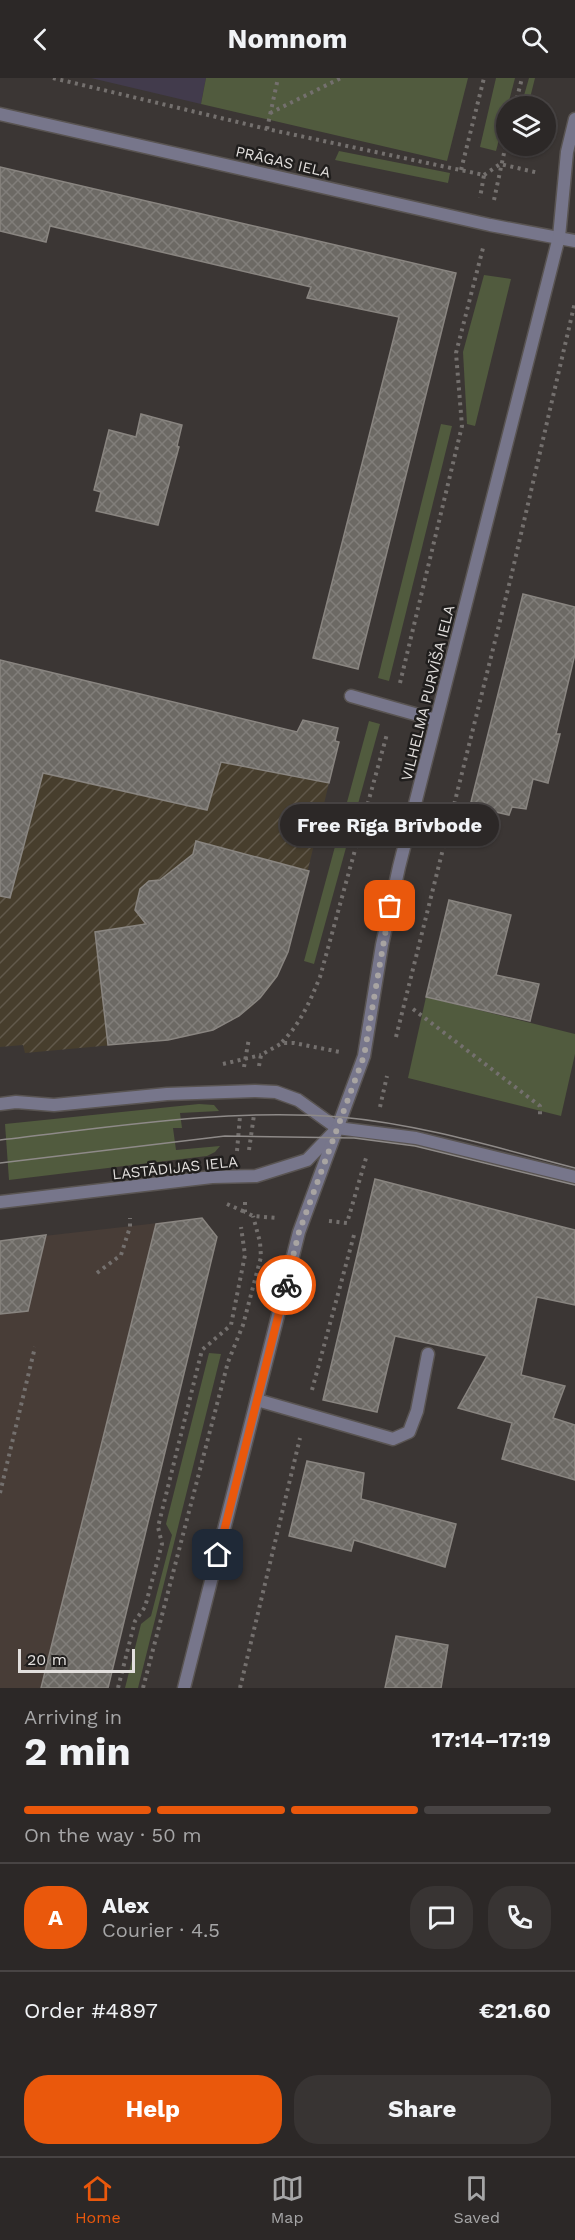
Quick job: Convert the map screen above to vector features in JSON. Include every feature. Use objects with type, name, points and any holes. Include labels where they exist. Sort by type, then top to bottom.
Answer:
[{"type":"street","name":"PRĀGAS IELA","points":[[0,114],[490,225],[575,241]]},
{"type":"street","name":"VILHELMA PURVĪŠA IELA","points":[[184,1688],[299,1232],[364,1056],[382,945],[402,855],[559,237],[567,152],[575,119]]},
{"type":"street","points":[[351,696],[436,720]]},
{"type":"street","points":[[0,1104],[16,1102],[54,1105],[167,1094],[276,1092],[298,1100],[338,1128],[416,1138],[575,1177]]},
{"type":"street","name":"LASTĀDIJAS IELA","points":[[0,1202],[212,1177],[256,1176],[307,1160],[338,1128]]},
{"type":"street","points":[[257,1401],[393,1439],[409,1432],[417,1411],[428,1354]]},
{"type":"path","points":[[53,78],[267,129],[484,175]]},
{"type":"path","points":[[267,129],[278,78]]},
{"type":"path","points":[[270,113],[341,78]]},
{"type":"path","points":[[461,170],[484,78]]},
{"type":"path","points":[[518,96],[522,78]]},
{"type":"path","points":[[282,1043],[294,1031],[308,1008],[320,977],[394,708],[462,426],[456,353],[477,265],[490,225],[502,156]]},
{"type":"path","points":[[476,221],[484,175],[500,164],[566,179]]},
{"type":"path","points":[[395,1043],[511,577],[575,302]]},
{"type":"path","points":[[413,1009],[540,1106],[540,1116]]},
{"type":"path","points":[[229,1211],[244,1059],[249,1038]]},
{"type":"path","points":[[244,1059],[261,1055]]},
{"type":"path","points":[[143,1688],[228,1362],[243,1325],[261,1257],[260,1242],[253,1216]]},
{"type":"path","points":[[97,1273],[121,1255],[130,1227],[130,1218]]},
{"type":"path","points":[[118,1688],[135,1621],[145,1607],[162,1544],[158,1527],[202,1350],[231,1325],[245,1255],[241,1227]]},
{"type":"path","points":[[240,1688],[306,1414],[354,1235]]},
{"type":"path","points":[[0,1493],[35,1347]]},
{"type":"shaded area","points":[[91,78],[206,78],[201,104]]},
{"type":"shaded area","points":[[0,704],[221,762],[329,783],[290,943],[277,976],[250,1008],[213,1030],[168,1040],[25,1053],[23,1045],[0,1047]]},
{"type":"shaded area","points":[[202,1218],[217,1237],[108,1688],[0,1688],[0,1241]]},
{"type":"green space","points":[[206,78],[468,78],[447,161],[201,104]]},
{"type":"green space","points":[[496,78],[515,78],[510,96],[496,96],[496,151],[480,147]]},
{"type":"green space","points":[[529,78],[535,78],[530,96],[524,96]]},
{"type":"green space","points":[[339,151],[450,173],[448,183],[335,160]]},
{"type":"green space","points":[[484,275],[511,279],[475,426],[467,424],[463,352]]},
{"type":"green space","points":[[441,424],[452,426],[389,681],[378,678]]},
{"type":"green space","points":[[369,721],[380,724],[314,964],[304,961]]},
{"type":"green space","points":[[426,997],[575,1034],[575,1054],[561,1116],[408,1078]]},
{"type":"green space","points":[[199,1104],[214,1105],[219,1111],[180,1113],[182,1128],[173,1128],[176,1150],[220,1146],[207,1156],[9,1180],[5,1124]]},
{"type":"green space","points":[[209,1353],[221,1354],[138,1688],[125,1688],[141,1624],[151,1616],[172,1535],[166,1524]]},
{"type":"building","points":[[0,167],[456,273],[358,669],[313,658],[399,317],[307,298],[311,287],[50,226],[46,242],[0,231]]},
{"type":"building","points":[[141,414],[182,425],[177,446],[179,447],[158,525],[96,511],[101,492],[94,490],[109,430],[136,437]]},
{"type":"building","points":[[523,594],[575,607],[575,654],[556,734],[560,734],[548,783],[533,779],[526,809],[512,807],[509,815],[470,806]]},
{"type":"building","points":[[0,660],[297,732],[303,720],[338,728],[335,741],[339,742],[329,783],[221,762],[207,810],[43,773],[10,898],[0,896]]},
{"type":"building","points":[[196,841],[309,871],[288,952],[277,976],[260,998],[239,1016],[213,1030],[168,1040],[108,1045],[95,932],[146,924],[135,910],[140,889],[149,881],[160,880],[193,854]]},
{"type":"building","points":[[449,900],[511,915],[496,975],[539,984],[530,1021],[426,997]]},
{"type":"building","points":[[375,1179],[575,1230],[575,1305],[537,1297],[521,1375],[565,1386],[553,1418],[575,1425],[575,1480],[502,1459],[512,1423],[458,1408],[487,1356],[395,1336],[377,1412],[323,1400]]},
{"type":"building","points":[[202,1218],[217,1237],[108,1688],[41,1688],[156,1224]]},
{"type":"building","points":[[46,1235],[28,1311],[0,1314],[0,1241]]},
{"type":"building","points":[[307,1461],[364,1473],[361,1499],[456,1524],[445,1567],[354,1540],[351,1551],[289,1536]]},
{"type":"building","points":[[396,1636],[448,1645],[441,1688],[385,1688]]},
{"type":"tram line","points":[[0,1140],[212,1117],[255,1115],[340,1117],[400,1125],[575,1168]]},
{"type":"tram line","points":[[0,1163],[225,1136],[354,1138],[415,1146],[575,1185]]},
{"type":"way so far","points":[[286,1285],[299,1232],[364,1056],[390,906]]},
{"type":"place","name":"Free Rīga Brīvbode","points":[[390,906]]},
{"type":"route","points":[[218,1555],[286,1285]]}]
